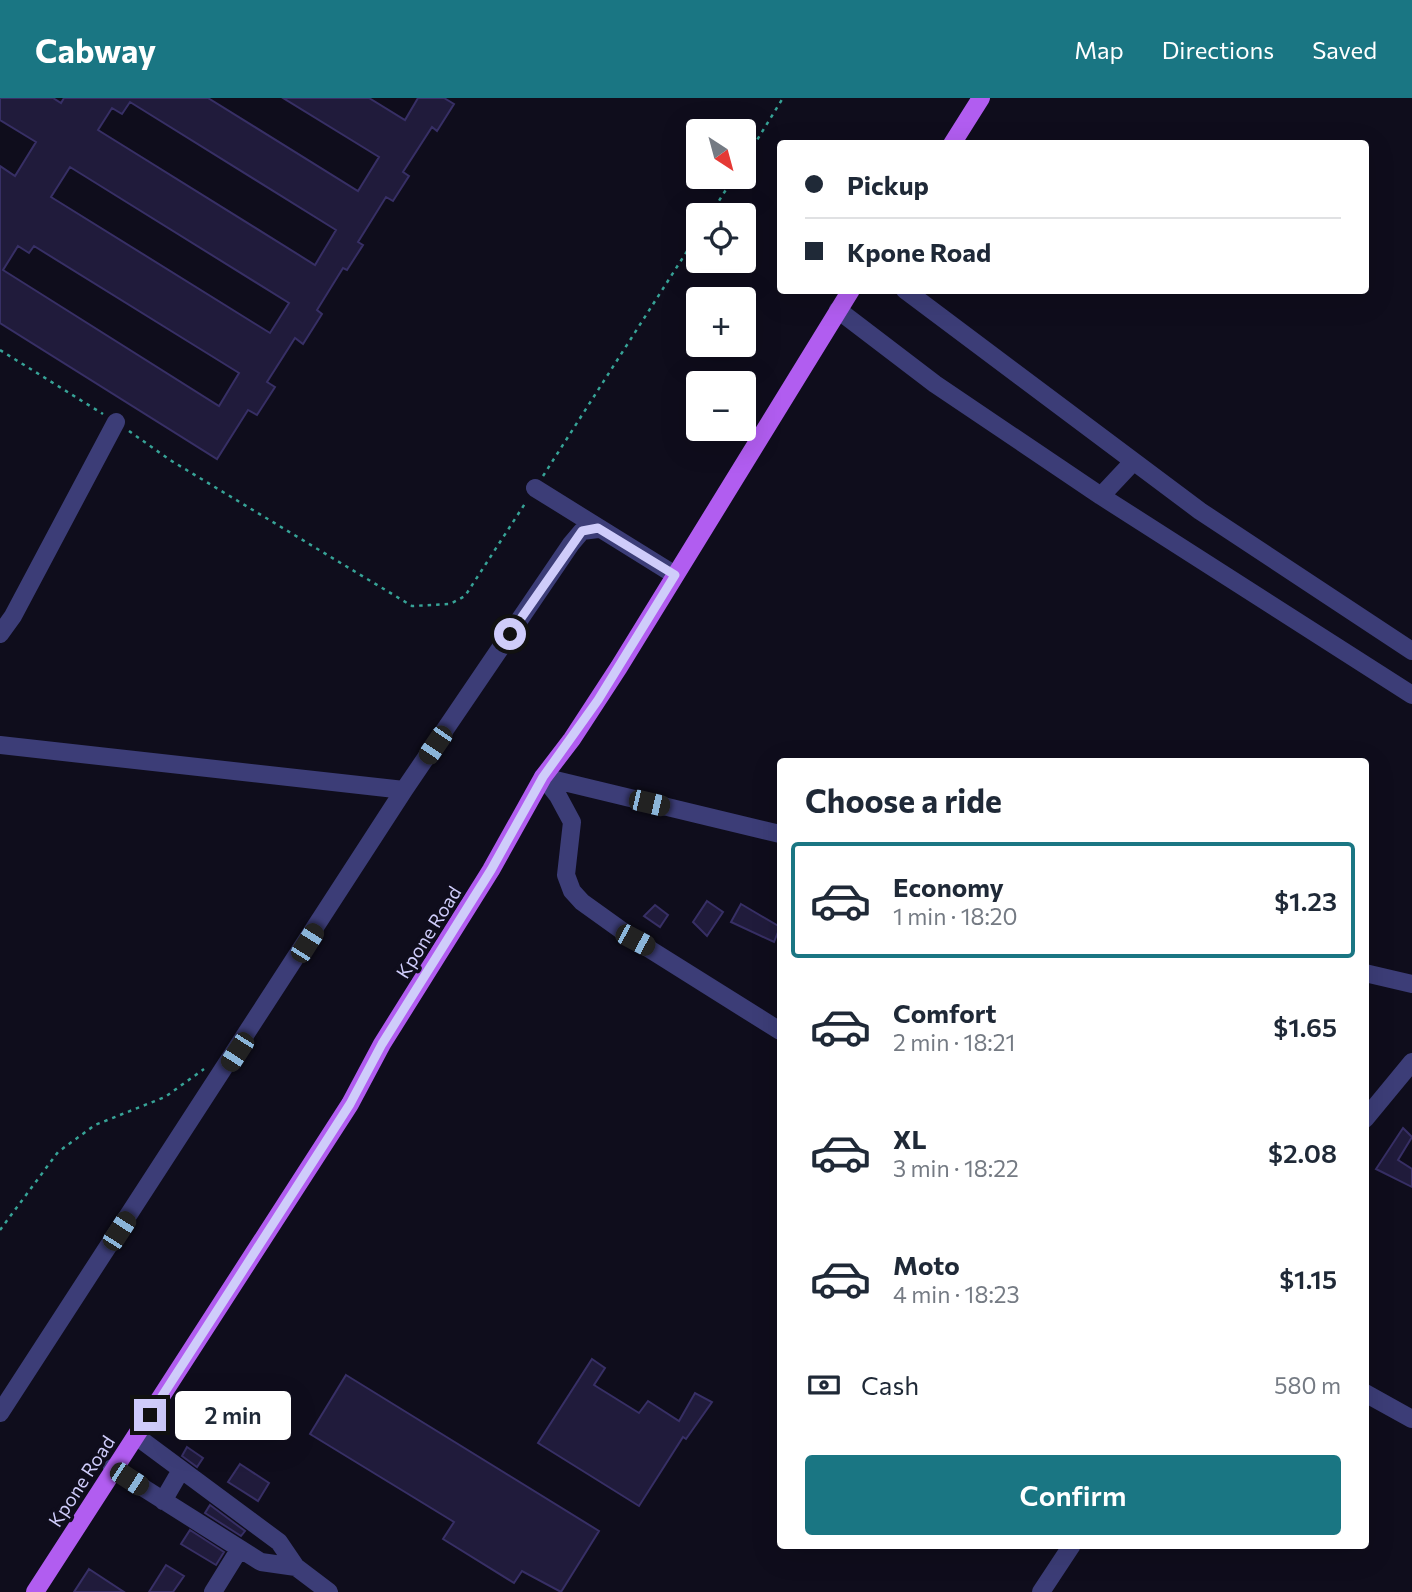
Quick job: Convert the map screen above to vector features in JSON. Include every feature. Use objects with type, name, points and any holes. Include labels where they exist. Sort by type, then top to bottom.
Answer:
[{"type":"main road","points":[[955,140],[981,98]]},
{"type":"main road","name":"Kpone Road","points":[[35,1592],[112,1468],[136,1436],[350,1104],[382,1044],[491,870],[543,777],[598,700],[848,294]]},
{"type":"street","points":[[910,294],[1132,463],[1412,651]]},
{"type":"street","points":[[838,310],[935,384],[1101,496],[1412,695]]},
{"type":"street","points":[[0,634],[13,616],[116,422]]},
{"type":"street","points":[[1101,496],[1132,463]]},
{"type":"street","points":[[535,488],[675,575]]},
{"type":"street","points":[[0,1413],[404,790],[571,544],[582,531],[598,528]]},
{"type":"street","points":[[0,745],[404,790]]},
{"type":"street","points":[[543,777],[777,833]]},
{"type":"street","points":[[543,777],[558,796],[572,822],[566,875],[572,891],[582,902],[635,940],[777,1029]]},
{"type":"street","points":[[1369,974],[1412,984]]},
{"type":"street","points":[[1369,1114],[1412,1062]]},
{"type":"street","points":[[1369,1395],[1412,1419]]},
{"type":"street","points":[[136,1436],[279,1542],[296,1567],[329,1592]]},
{"type":"street","points":[[112,1468],[261,1562],[296,1567]]},
{"type":"street","points":[[163,1501],[181,1470]]},
{"type":"street","points":[[1041,1592],[1069,1549]]},
{"type":"street","points":[[212,1592],[239,1550]]},
{"type":"path","points":[[756,142],[783,98]]},
{"type":"path","points":[[0,350],[116,422],[170,460],[412,606],[450,604],[465,596],[686,253]]},
{"type":"path","points":[[0,1230],[58,1152],[95,1125],[165,1097],[214,1063]]},
{"type":"building","points":[[0,98],[53,98],[61,103],[64,98],[208,98],[358,191],[379,157],[283,98],[369,98],[405,120],[418,98],[444,98],[454,104],[437,131],[432,127],[403,172],[409,176],[393,201],[386,197],[358,242],[363,245],[347,270],[343,268],[317,310],[322,314],[303,344],[295,338],[267,382],[275,387],[257,415],[248,410],[217,459],[0,323],[0,166],[15,176],[36,142],[0,120]],"holes":[[[130,102],[336,230],[315,265],[98,130],[112,108],[122,114]],[[70,167],[289,303],[270,333],[51,197]],[[18,246],[29,253],[34,246],[239,373],[219,406],[3,270]]]},
{"type":"building","points":[[707,901],[723,912],[707,936],[693,922]]},
{"type":"building","points":[[741,904],[777,925],[777,934],[774,942],[731,922]]},
{"type":"building","points":[[655,905],[668,915],[660,927],[644,916]]},
{"type":"building","points":[[1403,1128],[1412,1137],[1398,1160],[1412,1169],[1412,1187],[1376,1169]]},
{"type":"building","points":[[592,1359],[605,1368],[594,1385],[639,1413],[648,1401],[679,1421],[695,1393],[712,1402],[686,1439],[683,1437],[639,1506],[538,1443]]},
{"type":"building","points":[[346,1375],[599,1531],[561,1592],[522,1571],[514,1583],[443,1539],[454,1522],[310,1434]]},
{"type":"building","points":[[187,1447],[203,1458],[197,1467],[182,1456]]},
{"type":"building","points":[[240,1464],[269,1483],[258,1501],[228,1482]]},
{"type":"building","points":[[210,1505],[245,1531],[241,1536],[205,1513]]},
{"type":"building","points":[[190,1530],[224,1552],[216,1565],[181,1544]]},
{"type":"building","points":[[166,1565],[184,1576],[173,1592],[149,1592]]},
{"type":"building","points":[[89,1569],[124,1592],[74,1592]]},
{"type":"route","points":[[150,1415],[350,1104],[382,1044],[491,870],[543,777],[598,700],[675,575],[598,528],[582,531],[510,634]]}]
